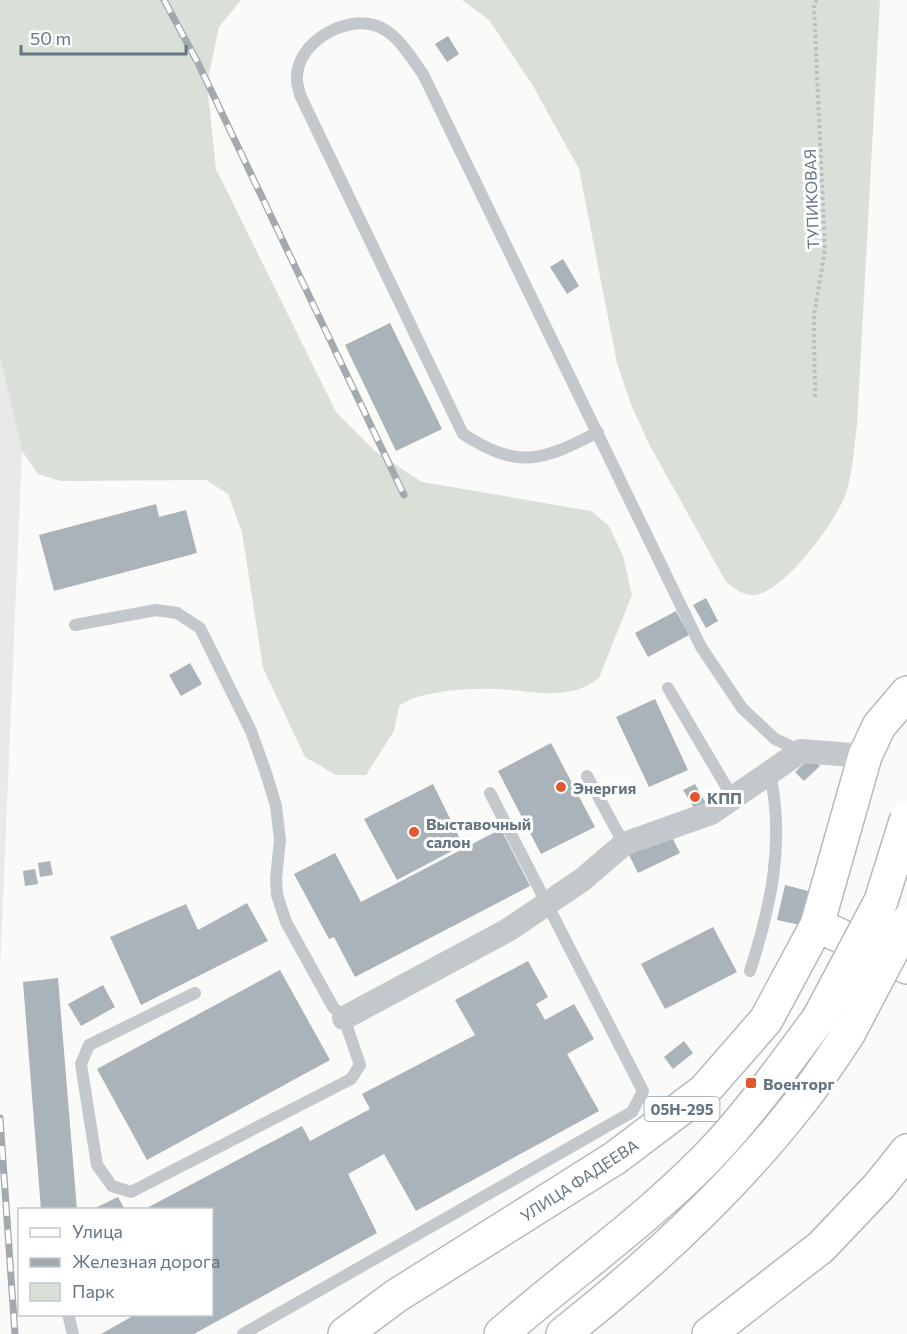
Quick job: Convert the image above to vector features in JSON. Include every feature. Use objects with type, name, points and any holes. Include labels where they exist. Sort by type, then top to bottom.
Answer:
[{"type":"main road","name":"05Н-295","points":[[865,756],[879,726],[907,693]]},
{"type":"main road","name":"УЛИЦА ФАДЕЕВА","points":[[345,1334],[396,1296],[615,1158],[704,1091],[766,1020],[817,925],[865,756]]},
{"type":"main road","points":[[501,1334],[619,1239],[720,1144],[770,1084],[819,1018],[881,901],[907,818]]},
{"type":"main road","points":[[563,1334],[675,1241],[737,1176],[799,1105],[848,1034],[907,922]]},
{"type":"main road","points":[[817,925],[907,967]]},
{"type":"main road","points":[[709,1334],[821,1247],[879,1186],[907,1151]]},
{"type":"street","points":[[344,1018],[508,930],[582,880],[624,844],[711,813],[801,751],[865,756]]},
{"type":"lane","points":[[598,432],[562,451],[537,458],[509,456],[488,450],[463,434],[300,95],[296,75],[306,52],[320,36],[350,24],[374,25],[397,39],[423,74],[598,432],[701,647],[742,708],[775,739],[801,751]]},
{"type":"lane","points":[[75,625],[156,610],[177,613],[200,628],[251,731],[276,806],[280,840],[276,878],[277,895],[286,922],[333,1007],[344,1018],[360,1065],[351,1079],[131,1192],[112,1186],[97,1165],[81,1064],[85,1054],[89,1045],[195,993]]},
{"type":"lane","points":[[668,688],[734,798]]},
{"type":"lane","points":[[750,971],[764,928],[775,876],[776,801],[770,774]]},
{"type":"lane","points":[[587,776],[624,844]]},
{"type":"lane","points":[[243,1334],[632,1112],[643,1091],[490,793]]},
{"type":"lane","points":[[70,1316],[74,1334]]},
{"type":"path","name":"ТУПИКОВАЯ","points":[[815,397],[814,316],[825,250],[814,7],[816,0]]},
{"type":"shaded area","points":[[0,357],[22,451],[0,971]]},
{"type":"green space","points":[[0,0],[241,0],[219,27],[207,84],[216,169],[336,412],[376,452],[422,482],[591,511],[609,526],[623,556],[632,595],[599,678],[575,690],[563,693],[474,689],[420,696],[399,706],[394,731],[366,775],[336,775],[305,757],[263,668],[242,532],[228,494],[206,480],[61,481],[38,474],[22,451],[0,357]]},
{"type":"green space","points":[[462,0],[880,0],[857,425],[851,474],[842,502],[822,535],[795,568],[766,591],[754,595],[746,594],[726,582],[649,444],[632,407],[617,363],[579,169],[533,86],[489,20]]},
{"type":"building","points":[[448,36],[459,54],[447,62],[435,44]]},
{"type":"building","points":[[563,259],[579,286],[567,294],[550,267]]},
{"type":"building","points":[[390,323],[442,429],[396,451],[345,345]]},
{"type":"building","points":[[156,504],[159,517],[186,510],[197,553],[54,591],[39,535]]},
{"type":"building","points":[[706,598],[718,621],[706,628],[693,605]]},
{"type":"building","points":[[676,611],[689,635],[648,657],[635,633]]},
{"type":"building","points":[[190,663],[202,684],[181,696],[169,675]]},
{"type":"building","points":[[655,699],[688,770],[649,787],[616,717]]},
{"type":"building","points":[[551,743],[595,827],[541,854],[498,771]]},
{"type":"building","points":[[811,757],[820,766],[804,781],[795,772]]},
{"type":"building","name":"Выставочный салон","points":[[433,784],[463,845],[397,880],[364,819]]},
{"type":"building","name":"КПП","points":[[695,784],[707,805],[696,811],[683,790]]},
{"type":"building","points":[[501,829],[530,886],[355,977],[334,937],[329,939],[294,874],[335,853],[361,902]]},
{"type":"building","points":[[671,835],[680,853],[638,873],[629,855]]},
{"type":"building","points":[[50,861],[53,875],[40,877],[38,863]]},
{"type":"building","points":[[35,869],[38,884],[25,886],[23,871]]},
{"type":"building","points":[[785,885],[808,891],[800,925],[777,920]]},
{"type":"building","points":[[247,903],[268,941],[141,1005],[110,937],[186,904],[198,930]]},
{"type":"building","points":[[713,927],[737,972],[665,1009],[641,964]]},
{"type":"building","points":[[528,961],[548,997],[536,1004],[545,1020],[574,1004],[594,1039],[567,1054],[599,1111],[416,1211],[384,1154],[348,1174],[377,1233],[194,1334],[101,1334],[131,1316],[213,1316],[213,1208],[147,1208],[302,1126],[310,1141],[370,1109],[362,1094],[475,1035],[455,1000]]},
{"type":"building","points":[[280,970],[330,1060],[147,1160],[97,1069]]},
{"type":"building","points":[[58,978],[77,1208],[41,1208],[23,982]]},
{"type":"building","points":[[103,985],[115,1007],[81,1026],[68,1004]]},
{"type":"building","points":[[684,1041],[693,1053],[673,1069],[664,1057]]},
{"type":"building","points":[[118,1197],[124,1208],[95,1208]]},
{"type":"railway","points":[[164,0],[198,63],[404,495]]},
{"type":"railway","points":[[0,1118],[15,1334]]},
{"type":"place","name":"Энергия","points":[[561,787]]},
{"type":"place","name":"КПП","points":[[695,797]]},
{"type":"place","name":"Выставочный салон","points":[[414,832]]},
{"type":"place","name":"Военторг","points":[[751,1083]]}]
